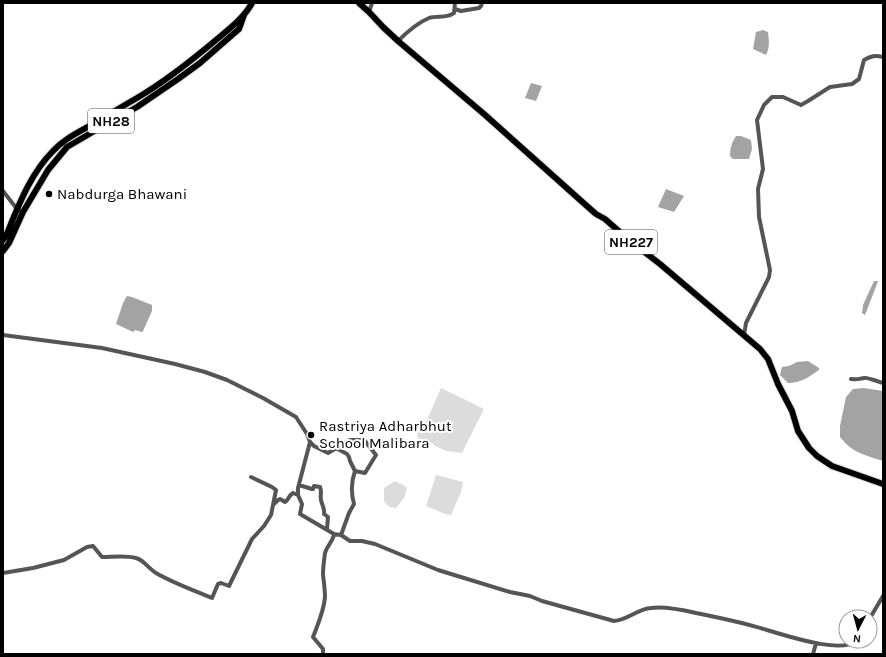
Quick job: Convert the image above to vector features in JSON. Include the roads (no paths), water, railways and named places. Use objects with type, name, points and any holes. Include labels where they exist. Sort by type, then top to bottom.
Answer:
[{"type":"highway","name":"NH28","points":[[3,251],[9,243],[20,211],[22,197],[41,165],[52,152],[64,141],[137,107],[200,63],[239,29],[245,14],[252,3]]},
{"type":"highway","name":"NH227","points":[[360,3],[398,41],[484,114],[596,214],[605,219],[660,264],[760,349],[768,359],[778,384],[792,411],[798,431],[809,448],[817,456],[832,466],[883,484]]},
{"type":"highway","name":"NH28","points":[[94,127],[173,75],[245,14]]},
{"type":"highway","points":[[196,57],[200,63]]},
{"type":"highway","name":"NH28","points":[[3,240],[20,211]]},
{"type":"street","points":[[369,12],[372,3]]},
{"type":"street","points":[[398,41],[410,29],[429,18],[436,16],[450,16],[454,13],[455,3]]},
{"type":"street","points":[[454,9],[461,11],[479,8],[482,3]]},
{"type":"street","points":[[744,335],[746,323],[769,278],[770,270],[759,217],[758,189],[763,169],[758,120],[764,105],[772,97],[783,97],[801,105],[830,87],[852,84],[859,78],[864,60],[870,56],[883,58]]},
{"type":"street","points":[[3,191],[20,211]]},
{"type":"street","points":[[3,335],[102,348],[175,364],[227,380],[296,417],[307,434],[310,442],[314,446],[328,453],[350,440],[365,440],[376,455],[365,473],[355,471]]},
{"type":"street","points":[[850,379],[858,380],[868,378],[883,383]]},
{"type":"street","points":[[310,442],[299,485],[298,495],[302,504],[300,514],[334,534],[341,535],[350,541],[362,541],[375,544],[438,570],[614,621],[622,621],[641,610],[652,607],[677,609],[735,621],[816,644],[838,646]]},
{"type":"street","points":[[336,448],[347,454],[355,471],[352,479],[351,491],[354,504],[341,535]]},
{"type":"street","points":[[3,573],[33,568],[64,560],[86,547],[93,546],[102,557],[137,558],[153,572],[212,598],[218,584],[221,583],[229,586],[252,539],[267,523],[271,515],[276,490],[251,477]]},
{"type":"street","points":[[299,485],[312,489],[314,486],[321,488],[321,500],[325,509],[324,514],[328,517],[327,529]]},
{"type":"street","points":[[272,507],[280,499],[284,502],[287,501],[289,495],[293,493],[298,495]]},
{"type":"street","points":[[323,654],[323,649],[313,637],[323,610],[325,598],[325,583],[323,575],[327,546],[331,542],[334,534]]},
{"type":"street","points":[[875,609],[883,596]]},
{"type":"street","points":[[813,654],[816,644]]},
{"type":"place","name":"Nabdurga Bhawani","points":[[49,194]]},
{"type":"place","name":"Rastriya Adharbhut School Malibara","points":[[311,435]]}]
